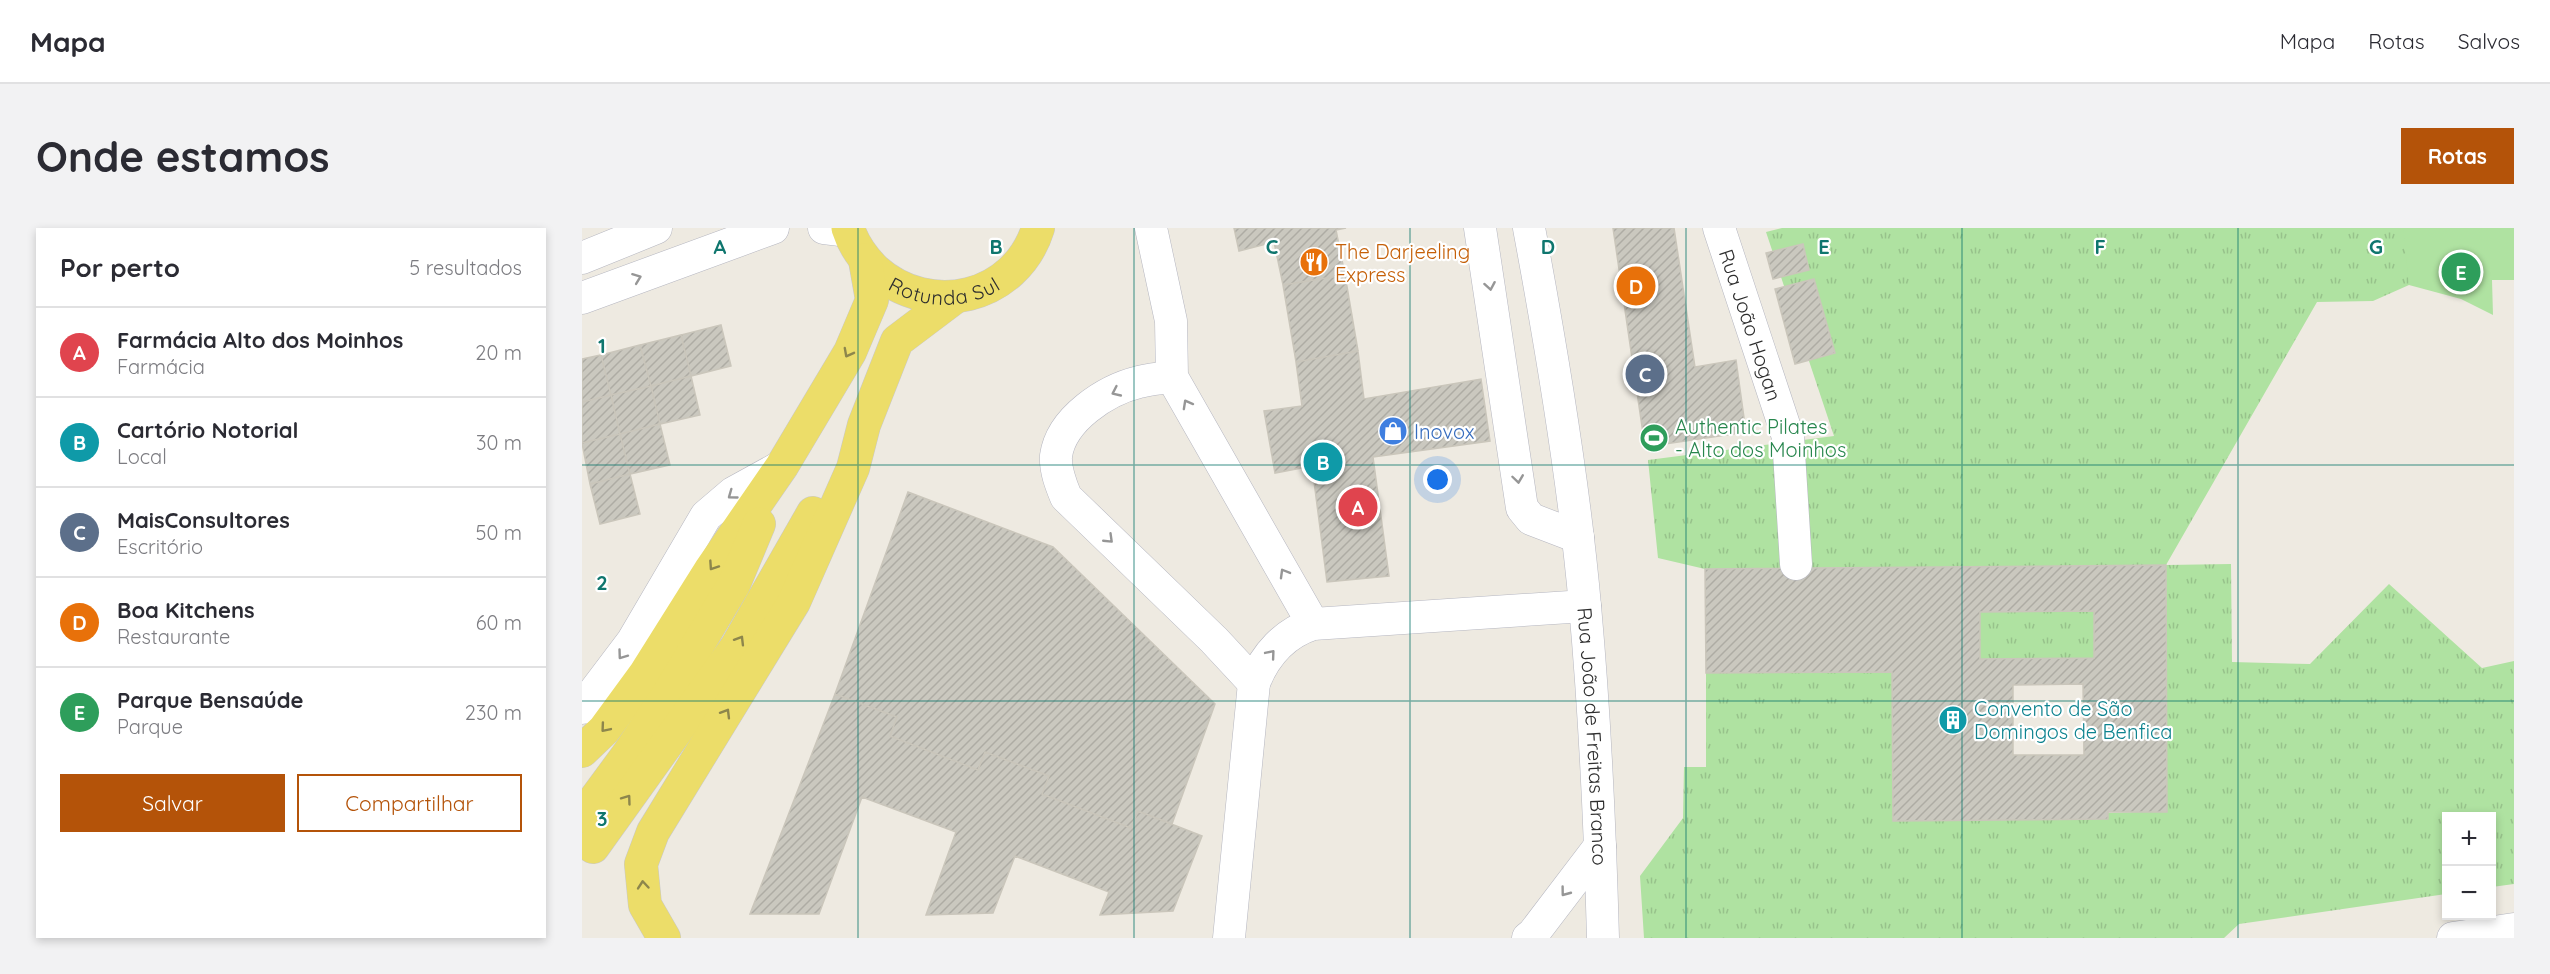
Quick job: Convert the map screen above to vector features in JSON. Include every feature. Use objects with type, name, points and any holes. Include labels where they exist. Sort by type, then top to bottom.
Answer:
[{"type":"main road","name":"Rotunda Sul","points":[[840,229],[864,260],[889,282],[920,296],[954,298],[986,289],[1013,271],[1033,244],[1038,228]]},
{"type":"main road","points":[[582,751],[604,730],[645,674],[711,569],[782,466],[850,352],[872,300],[864,260]]},
{"type":"main road","points":[[664,938],[645,905],[641,864],[649,842],[794,602],[854,468],[864,425],[897,341],[954,298]]},
{"type":"main road","points":[[587,832],[737,646],[864,425]]},
{"type":"main road","points":[[587,832],[629,753],[668,694],[734,584],[782,466]]},
{"type":"street","points":[[582,258],[657,228]]},
{"type":"street","points":[[582,298],[773,228]]},
{"type":"street","points":[[1151,228],[1171,321],[1172,377],[1313,624]]},
{"type":"street","points":[[1480,228],[1522,508],[1531,519],[1578,537]]},
{"type":"street","name":"Rua João de Freitas Branco","points":[[1529,228],[1578,537],[1585,606],[1600,846],[1603,938]]},
{"type":"street","name":"Rua João Hogan","points":[[1719,228],[1788,437],[1796,564]]},
{"type":"street","points":[[1172,377],[1139,382],[1112,392],[1078,416],[1061,437],[1056,458],[1059,479],[1066,497],[1214,640],[1254,683]]},
{"type":"street","points":[[582,708],[632,642],[706,516],[733,493],[782,466]]},
{"type":"street","points":[[1229,938],[1254,683],[1264,661],[1280,643],[1298,629],[1313,624],[1585,606]]},
{"type":"street","points":[[1528,938],[1600,846]]},
{"type":"street","points":[[2453,938],[2514,929]]},
{"type":"green space","points":[[1782,228],[2413,228],[2409,285],[2373,301],[2317,302],[2166,565],[1705,569],[1658,558],[1648,460],[1834,436],[1766,232]]},
{"type":"green space","points":[[2403,228],[2514,228],[2514,280],[2492,280],[2493,315],[2461,299],[2409,285]]},
{"type":"green space","points":[[2231,564],[2232,662],[2310,664],[2389,584],[2482,668],[2514,661],[2514,884],[2496,886],[2496,812],[2442,812],[2442,895],[2239,924],[2224,938],[1644,938],[1640,876],[1683,818],[1684,767],[1706,767],[1706,673],[1892,672],[1893,820],[2167,811],[2166,565]]},
{"type":"green space","points":[[2094,611],[2094,658],[1980,659],[1980,612]]},
{"type":"building","points":[[1234,228],[1346,228],[1336,230],[1345,275],[1283,285],[1274,242],[1239,251]]},
{"type":"building","points":[[1613,228],[1674,228],[1695,367],[1736,360],[1746,432],[1645,447]]},
{"type":"building","points":[[1803,244],[1809,270],[1773,279],[1766,253]]},
{"type":"building","points":[[1345,275],[1358,351],[1296,362],[1283,285]]},
{"type":"building","points":[[1814,279],[1835,353],[1795,364],[1775,289]]},
{"type":"building","points":[[721,325],[731,366],[691,376],[681,335]]},
{"type":"building","points":[[681,335],[691,376],[651,386],[640,345]]},
{"type":"building","points":[[640,345],[651,386],[611,395],[601,355]]},
{"type":"building","points":[[1358,351],[1364,399],[1481,379],[1490,441],[1373,457],[1389,576],[1327,582],[1312,466],[1275,473],[1264,411],[1302,406],[1296,362]]},
{"type":"building","points":[[601,355],[611,395],[582,402],[582,359]]},
{"type":"building","points":[[691,376],[700,415],[660,424],[651,386]]},
{"type":"building","points":[[651,386],[660,424],[620,434],[611,395]]},
{"type":"building","points":[[611,395],[620,434],[582,443],[582,402]]},
{"type":"building","points":[[660,424],[670,465],[630,474],[620,434]]},
{"type":"building","points":[[620,434],[630,474],[590,484],[582,443]]},
{"type":"building","points":[[630,474],[640,514],[600,524],[590,484]]},
{"type":"building","points":[[908,492],[1053,547],[1215,704],[1172,824],[1138,811],[1131,828],[1042,794],[1049,776],[985,752],[978,770],[890,736],[897,717],[835,694]]},
{"type":"building","name":"Convento de São Domingos de Benfica","points":[[2166,565],[2167,812],[2108,812],[2108,819],[1893,821],[1892,672],[1706,673],[1705,569]],"holes":[[[2094,611],[2094,658],[1980,659],[1980,612]],[[2083,684],[2084,755],[2013,755],[2013,685]]]},
{"type":"building","points":[[835,694],[897,717],[890,736],[978,770],[985,752],[1049,776],[1042,794],[1131,828],[1138,811],[1202,836],[1173,911],[1100,915],[1109,892],[1015,856],[993,913],[926,915],[956,832],[862,797],[819,914],[750,914]]},
{"type":"place","name":"The Darjeeling Express","points":[[1314,262]]},
{"type":"place","name":"Parque Bensaúde","points":[[2461,272]]},
{"type":"place","name":"Boa Kitchens","points":[[1636,286]]},
{"type":"place","name":"MaisConsultores","points":[[1645,374]]},
{"type":"place","name":"Inovox","points":[[1393,431]]},
{"type":"place","name":"Authentic Pilates - Alto dos Moinhos","points":[[1654,438]]},
{"type":"place","name":"Cartório Notorial","points":[[1323,462]]},
{"type":"place","name":"Farmácia Alto dos Moinhos","points":[[1358,507]]},
{"type":"place","name":"Convento de São Domingos de Benfica","points":[[1953,720]]}]
